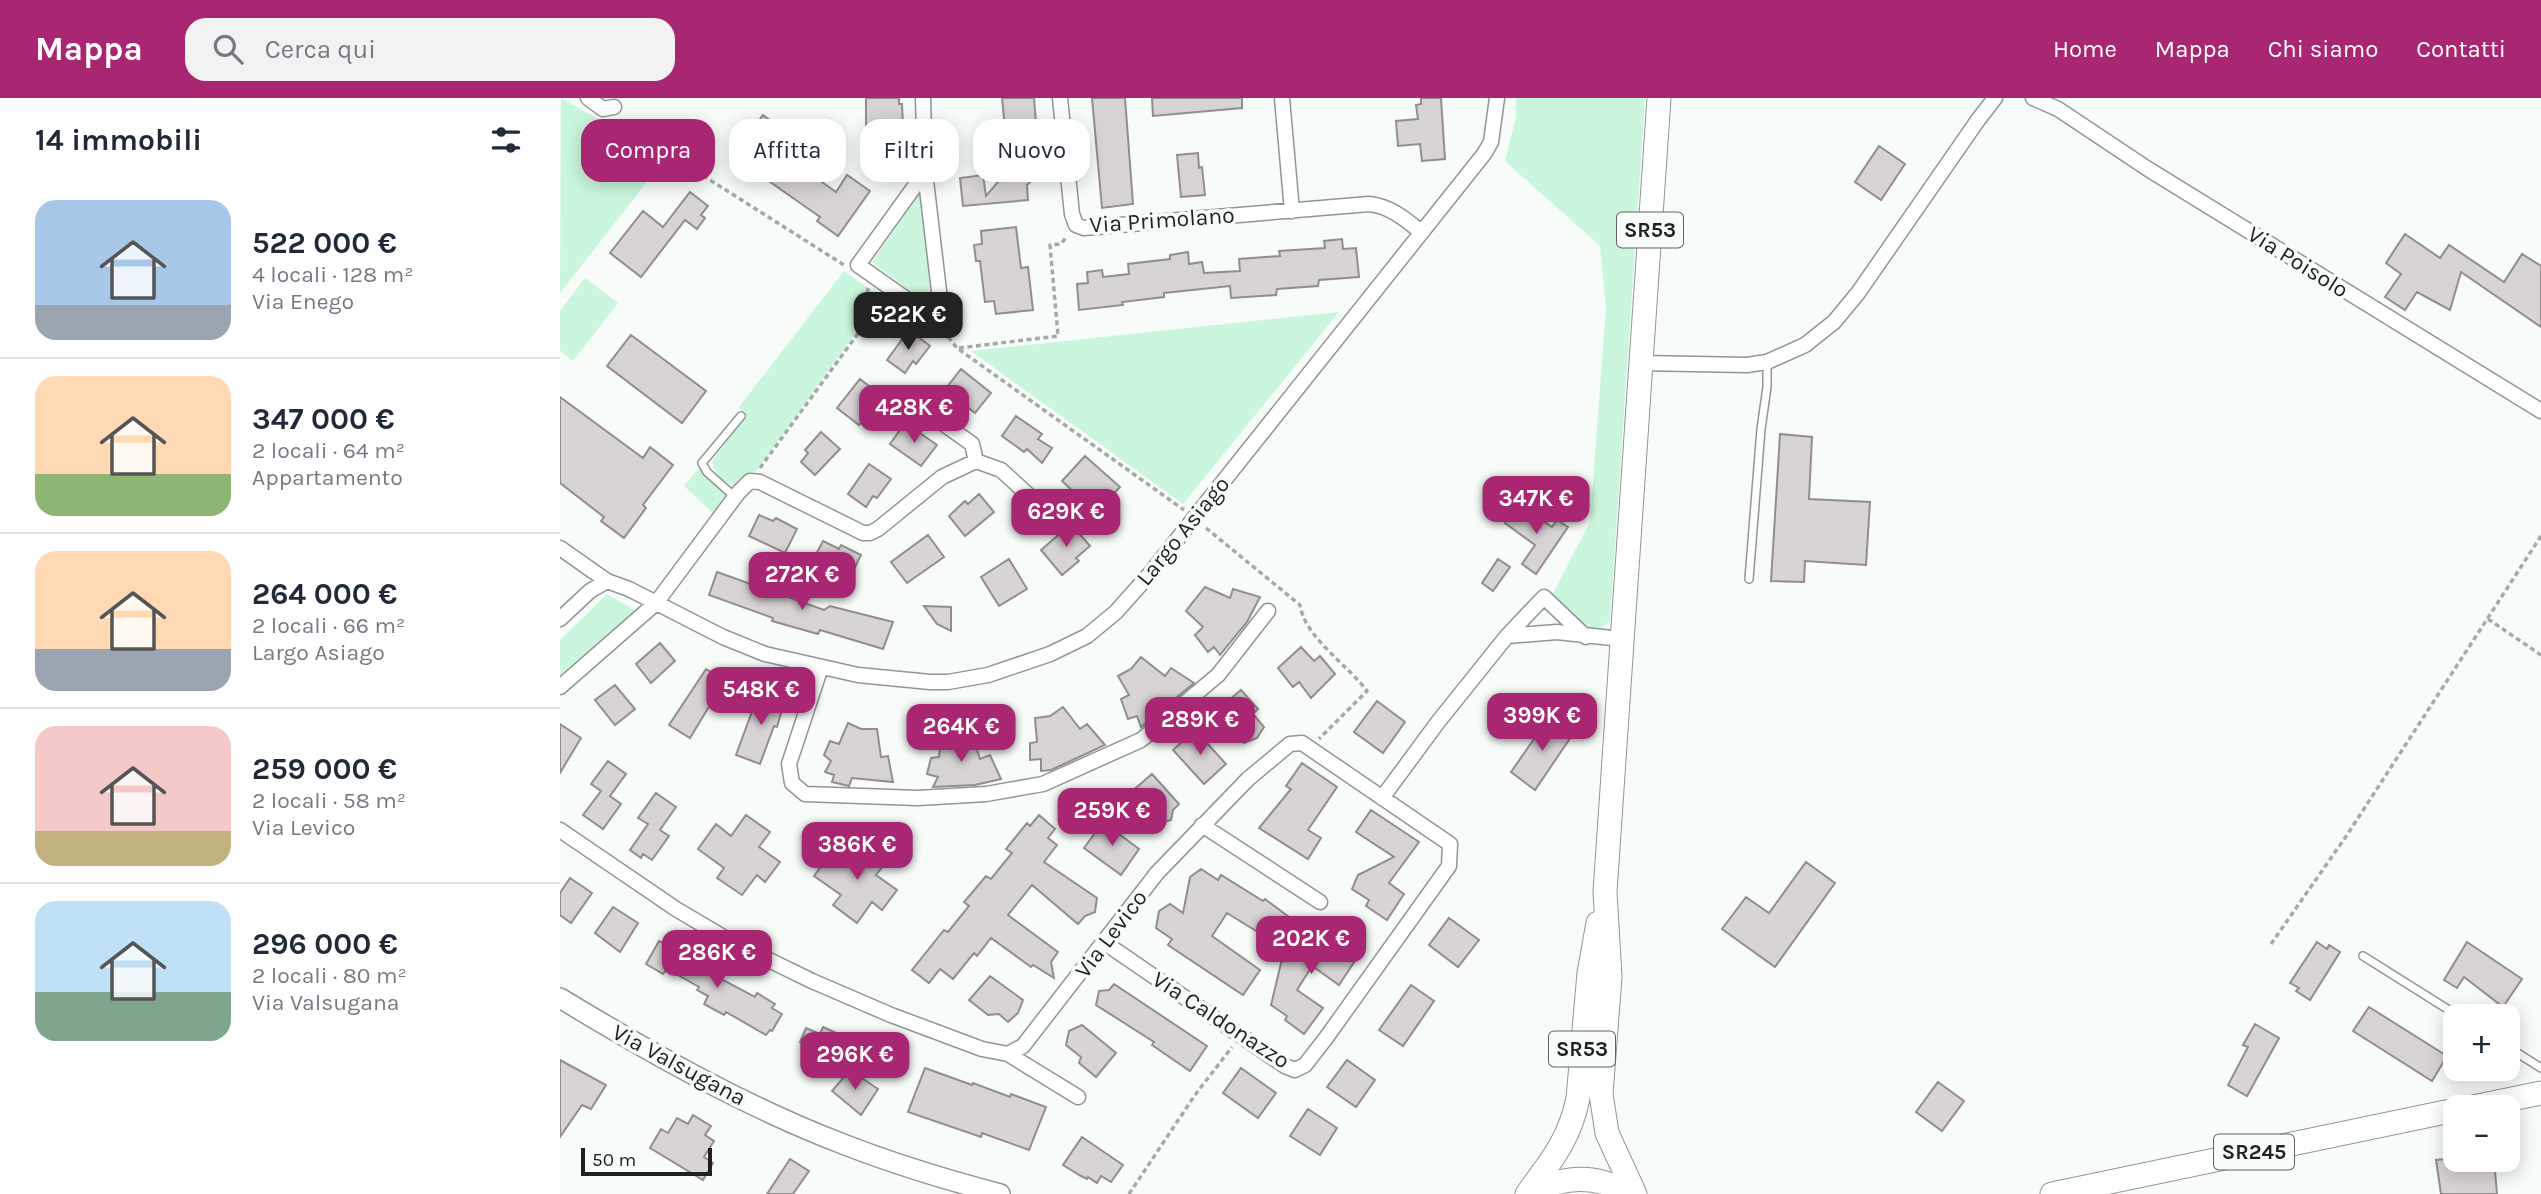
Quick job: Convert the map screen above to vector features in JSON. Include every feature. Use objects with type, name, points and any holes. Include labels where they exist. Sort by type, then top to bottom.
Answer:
[{"type":"main road","name":"SR53","points":[[1635,1194],[1607,1133],[1601,1094],[1610,977],[1605,892],[1659,98]]},
{"type":"main road","name":"SR53","points":[[1527,1194],[1563,1145],[1575,1114],[1589,973],[1605,892]]},
{"type":"main road","name":"Via Valsugana","points":[[560,998],[703,1079],[796,1125],[866,1153],[1000,1194]]},
{"type":"main road","points":[[2520,1097],[2541,1093]]},
{"type":"main road","name":"SR245","points":[[2052,1194],[2443,1113]]},
{"type":"main road","name":"SR53","points":[[1527,1194],[1547,1184],[1571,1179],[1595,1180],[1617,1186],[1629,1194]]},
{"type":"street","points":[[588,98],[614,113]]},
{"type":"street","points":[[923,98],[924,119]]},
{"type":"street","name":"Via Primolano","points":[[1060,98],[1072,214],[1076,225],[1084,228],[1378,205],[1395,212],[1421,232]]},
{"type":"street","points":[[1282,98],[1292,211]]},
{"type":"street","name":"Largo Asiago","points":[[560,548],[607,581],[723,637],[765,654],[895,680],[948,682],[988,676],[1087,636],[1116,612],[1148,576],[1488,148],[1497,98]]},
{"type":"street","points":[[1640,363],[1747,365],[1767,362],[1805,345],[1834,322],[1858,293],[1995,98]]},
{"type":"street","name":"Via Poisolo","points":[[2034,98],[2055,104],[2159,176],[2541,411]]},
{"type":"street","points":[[925,172],[927,184],[943,325],[858,265],[925,172]]},
{"type":"street","points":[[906,397],[972,444],[976,461]]},
{"type":"street","points":[[560,687],[656,603],[735,497],[750,481],[760,482],[863,533],[870,533],[942,477],[976,461],[1001,470],[1037,503]]},
{"type":"street","points":[[560,619],[590,591],[607,581]]},
{"type":"street","points":[[1382,797],[1507,636],[1544,597],[1586,637]]},
{"type":"street","points":[[821,667],[789,764],[792,783],[804,794],[918,798],[986,794],[1043,784],[1141,740],[1218,675],[1268,611]]},
{"type":"street","points":[[1507,636],[1557,632],[1621,639]]},
{"type":"street","name":"Via Caldonazzo","points":[[1105,943],[1285,1066],[1295,1070],[1305,1066],[1449,866],[1450,844],[1302,743],[1290,744]]},
{"type":"street","name":"Via Levico","points":[[1008,1054],[1023,1046],[1157,873],[1248,779],[1290,744]]},
{"type":"street","points":[[1202,825],[1320,902]]},
{"type":"street","points":[[560,830],[676,909],[730,942],[891,1015],[982,1049],[1008,1054],[1078,1097]]},
{"type":"lane","points":[[1749,579],[1767,362]]},
{"type":"lane","points":[[735,497],[707,472],[702,463],[741,416]]},
{"type":"lane","points":[[2363,956],[2443,1006]]},
{"type":"lane","points":[[2520,1055],[2541,1068]]},
{"type":"path","points":[[614,113],[850,269]]},
{"type":"path","points":[[1060,244],[1050,245],[1058,336],[955,347],[1184,510]]},
{"type":"path","points":[[862,328],[868,283],[877,289]]},
{"type":"path","points":[[750,481],[885,295]]},
{"type":"path","points":[[1202,526],[1300,605],[1301,613],[1311,629],[1367,691],[1315,743]]},
{"type":"path","points":[[2271,944],[2347,835],[2541,536]]},
{"type":"path","points":[[2488,619],[2541,655]]},
{"type":"path","points":[[1129,1194],[1195,1095],[1235,1042]]},
{"type":"green space","points":[[561,98],[598,119],[581,119],[581,182],[647,182],[560,293]]},
{"type":"green space","points":[[1516,98],[1645,98],[1610,621],[1595,633],[1575,623],[1551,597],[1590,522],[1606,308],[1600,246],[1505,161],[1516,117]]},
{"type":"green space","points":[[921,192],[931,303],[926,303],[872,262]]},
{"type":"green space","points":[[844,271],[881,297],[754,474],[737,487],[728,483],[718,475],[712,461],[746,416],[739,407]]},
{"type":"green space","points":[[585,278],[618,303],[573,361],[560,351],[560,311]]},
{"type":"green space","points":[[1339,312],[1183,504],[971,351]]},
{"type":"green space","points":[[700,467],[729,496],[714,514],[684,486]]},
{"type":"green space","points":[[607,594],[636,611],[560,676],[560,640]]},
{"type":"building","points":[[866,98],[899,98],[903,119],[866,119]]},
{"type":"building","points":[[1002,98],[1034,98],[1036,119],[1004,119]]},
{"type":"building","points":[[1092,98],[1125,98],[1133,204],[1102,208]]},
{"type":"building","points":[[1152,98],[1242,98],[1242,108],[1153,116]]},
{"type":"building","points":[[1421,98],[1441,98],[1445,159],[1422,161],[1420,144],[1398,146],[1396,121],[1418,119],[1416,105],[1421,104]]},
{"type":"building","points":[[1879,146],[1905,164],[1881,200],[1855,182]]},
{"type":"building","points":[[1198,153],[1205,195],[1181,197],[1177,155]]},
{"type":"building","points":[[847,175],[870,191],[838,236],[817,221],[820,217],[770,182],[822,182],[836,192],[842,182],[846,182]]},
{"type":"building","points":[[973,176],[973,182],[984,182],[986,196],[998,182],[1030,182],[1027,185],[1028,200],[963,206],[960,178]]},
{"type":"building","points":[[690,192],[708,206],[701,215],[705,218],[697,229],[685,220],[641,277],[610,253],[643,211],[663,227]]},
{"type":"building","points":[[1016,227],[1021,268],[1028,267],[1033,310],[996,314],[994,301],[985,302],[980,261],[976,261],[974,245],[982,244],[981,231]]},
{"type":"building","points":[[2405,234],[2440,258],[2449,245],[2504,282],[2522,254],[2541,266],[2541,327],[2461,272],[2450,310],[2417,292],[2405,310],[2385,297],[2401,274],[2386,263]]},
{"type":"building","points":[[1342,239],[1343,249],[1356,248],[1359,277],[1319,280],[1318,286],[1277,289],[1276,295],[1231,298],[1230,286],[1164,293],[1164,297],[1079,310],[1077,284],[1088,283],[1087,272],[1102,270],[1103,277],[1129,274],[1128,264],[1170,259],[1170,255],[1188,252],[1189,264],[1202,262],[1204,273],[1240,271],[1239,259],[1280,256],[1279,251],[1325,248],[1324,241]]},
{"type":"building","points":[[909,330],[930,346],[916,364],[913,361],[905,373],[887,360]]},
{"type":"building","points":[[631,335],[706,391],[682,423],[607,366]]},
{"type":"building","points":[[961,369],[991,393],[975,413],[956,398],[959,395],[947,387]]},
{"type":"building","points":[[860,379],[878,393],[870,403],[874,406],[859,425],[837,408]]},
{"type":"building","points":[[560,397],[643,458],[650,447],[673,465],[643,505],[646,508],[624,538],[601,521],[604,517],[560,483]]},
{"type":"building","points":[[1016,416],[1042,434],[1038,439],[1052,448],[1042,463],[1027,449],[1024,452],[1002,436]]},
{"type":"building","points":[[903,426],[914,434],[917,431],[937,445],[921,466],[890,444]]},
{"type":"building","points":[[821,432],[840,449],[815,475],[801,462],[808,453],[805,450]]},
{"type":"building","points":[[1780,434],[1812,437],[1809,499],[1870,502],[1866,565],[1805,561],[1804,582],[1771,581]]},
{"type":"building","points":[[1085,456],[1120,487],[1096,513],[1062,481]]},
{"type":"building","points":[[869,464],[891,479],[877,498],[873,496],[866,507],[848,494]]},
{"type":"building","points":[[979,494],[994,512],[965,536],[949,516],[965,501],[968,504]]},
{"type":"building","points":[[1519,504],[1552,527],[1557,520],[1568,527],[1536,574],[1522,564],[1535,545],[1505,523]]},
{"type":"building","points":[[759,515],[773,521],[776,518],[797,529],[785,553],[749,536]]},
{"type":"building","points":[[1071,524],[1090,546],[1076,558],[1079,561],[1062,575],[1041,550]]},
{"type":"building","points":[[928,535],[944,557],[907,583],[891,562]]},
{"type":"building","points":[[823,541],[839,549],[841,545],[861,555],[849,580],[812,562]]},
{"type":"building","points":[[1009,559],[1027,589],[999,606],[981,577]]},
{"type":"building","points":[[1498,559],[1510,567],[1493,591],[1482,583]]},
{"type":"building","points":[[717,572],[824,610],[830,606],[893,622],[883,649],[820,630],[818,634],[772,621],[773,618],[709,595]]},
{"type":"building","points":[[1205,587],[1230,598],[1233,589],[1260,597],[1247,622],[1220,655],[1214,647],[1208,652],[1195,635],[1203,627],[1186,611]]},
{"type":"building","points":[[924,606],[951,607],[951,631],[937,624]]},
{"type":"building","points":[[660,643],[675,661],[651,683],[636,664]]},
{"type":"building","points":[[1301,647],[1314,661],[1320,656],[1335,674],[1311,698],[1299,682],[1293,687],[1278,668]]},
{"type":"building","points":[[1141,657],[1165,676],[1171,668],[1194,683],[1141,727],[1137,716],[1128,719],[1121,699],[1129,695],[1118,676],[1131,669]]},
{"type":"building","points":[[706,669],[728,683],[714,707],[710,705],[690,738],[669,725]]},
{"type":"building","points":[[615,685],[635,709],[615,725],[595,700]]},
{"type":"building","points":[[760,690],[785,699],[777,727],[774,726],[760,764],[736,755]]},
{"type":"building","points":[[1241,690],[1258,709],[1253,714],[1264,727],[1257,738],[1244,743],[1216,711]]},
{"type":"building","points":[[1377,701],[1405,722],[1383,753],[1354,732]]},
{"type":"building","points":[[1063,707],[1080,729],[1087,724],[1105,745],[1051,770],[1041,771],[1041,759],[1030,760],[1030,743],[1037,742],[1035,718],[1050,716]]},
{"type":"building","points":[[1550,716],[1573,734],[1535,790],[1511,772]]},
{"type":"building","points":[[848,723],[861,729],[877,729],[881,757],[888,756],[893,782],[852,778],[849,786],[832,782],[834,775],[825,772],[831,761],[824,755],[830,741],[839,744]]},
{"type":"building","points":[[560,724],[581,738],[560,773]]},
{"type":"building","points":[[1195,730],[1226,764],[1204,784],[1173,750]]},
{"type":"building","points":[[971,732],[980,759],[990,755],[1001,779],[975,785],[933,787],[938,777],[927,774],[931,758],[939,757],[941,736],[956,737]]},
{"type":"building","points":[[608,761],[626,774],[610,796],[621,804],[603,829],[583,815],[601,791],[591,784]]},
{"type":"building","points":[[1302,763],[1337,787],[1308,830],[1321,838],[1308,859],[1259,828],[1291,789],[1286,786]]},
{"type":"building","points":[[1152,774],[1179,804],[1173,810],[1171,820],[1158,824],[1131,792]]},
{"type":"building","points":[[656,793],[676,807],[660,830],[669,836],[652,860],[643,854],[641,858],[630,850],[648,824],[638,818]]},
{"type":"building","points":[[1106,801],[1121,812],[1112,824],[1097,813]]},
{"type":"building","points":[[1371,810],[1419,842],[1389,883],[1404,894],[1387,920],[1366,906],[1369,900],[1352,889],[1358,875],[1394,857],[1356,832]]},
{"type":"building","points":[[746,815],[770,832],[759,847],[780,862],[765,882],[757,875],[742,895],[717,878],[724,868],[698,849],[716,824],[731,836]]},
{"type":"building","points":[[1039,815],[1055,829],[1048,838],[1057,845],[1044,862],[1097,898],[1095,912],[1085,916],[1078,924],[1032,885],[1008,915],[1058,952],[1051,962],[1054,978],[1033,965],[1031,967],[991,938],[977,956],[974,953],[953,979],[940,969],[929,983],[912,970],[944,930],[948,932],[969,906],[964,902],[986,876],[991,879],[1012,853],[1006,849],[1027,823],[1030,826]]},
{"type":"building","points":[[1103,822],[1139,849],[1121,875],[1084,848]]},
{"type":"building","points":[[863,842],[888,860],[876,875],[897,890],[882,910],[872,902],[857,923],[833,905],[841,895],[814,876],[832,852],[847,863]]},
{"type":"building","points":[[1806,862],[1835,883],[1775,967],[1722,929],[1746,897],[1769,913]]},
{"type":"building","points":[[1201,869],[1218,880],[1221,875],[1263,901],[1265,899],[1293,920],[1277,944],[1227,913],[1212,936],[1260,970],[1243,995],[1168,945],[1172,939],[1156,928],[1159,911],[1170,904],[1183,913],[1190,877]]},
{"type":"building","points":[[570,878],[592,893],[571,923],[560,915],[560,893]]},
{"type":"building","points":[[613,907],[638,923],[620,952],[595,933]]},
{"type":"building","points":[[1449,918],[1479,940],[1458,967],[1429,945]]},
{"type":"building","points":[[1337,929],[1364,947],[1339,985],[1312,966],[1297,990],[1323,1008],[1304,1034],[1285,1020],[1287,1016],[1271,1005],[1281,963],[1289,952],[1284,949],[1288,935],[1319,957]]},
{"type":"building","points":[[659,941],[671,947],[672,944],[690,954],[687,961],[755,997],[757,993],[775,1004],[772,1008],[782,1014],[772,1031],[766,1035],[726,1012],[724,1015],[704,1004],[708,996],[697,990],[699,987],[667,969],[663,974],[646,964]]},
{"type":"building","points":[[2317,942],[2327,949],[2329,945],[2340,952],[2310,1000],[2296,991],[2299,988],[2290,983]]},
{"type":"building","points":[[2467,942],[2522,979],[2505,1004],[2499,1004],[2464,977],[2457,988],[2444,980]]},
{"type":"building","points":[[990,976],[1023,1000],[1018,1013],[1008,1022],[999,1014],[988,1015],[969,1000]]},
{"type":"building","points":[[1114,984],[1207,1046],[1190,1071],[1152,1045],[1154,1042],[1096,1005],[1099,991],[1109,990]]},
{"type":"building","points":[[1411,985],[1434,1001],[1403,1046],[1379,1030]]},
{"type":"building","points":[[2369,1007],[2443,1053],[2443,1063],[2432,1081],[2353,1031]]},
{"type":"building","points":[[2255,1024],[2279,1038],[2247,1096],[2228,1085],[2248,1047],[2243,1045]]},
{"type":"building","points":[[1082,1025],[1116,1053],[1096,1077],[1079,1063],[1081,1057],[1066,1045],[1069,1031]]},
{"type":"building","points":[[823,1027],[843,1036],[832,1061],[818,1055],[816,1060],[804,1055],[807,1048],[800,1042],[806,1028],[820,1034]]},
{"type":"building","points":[[560,1060],[606,1085],[591,1109],[582,1105],[560,1137]]},
{"type":"building","points":[[1347,1060],[1375,1080],[1356,1107],[1327,1087]]},
{"type":"building","points":[[925,1068],[1046,1107],[1029,1150],[982,1133],[981,1137],[908,1112]]},
{"type":"building","points":[[1241,1068],[1276,1093],[1258,1118],[1223,1093]]},
{"type":"building","points":[[850,1070],[878,1089],[861,1115],[832,1091]]},
{"type":"building","points":[[1938,1082],[1964,1101],[1942,1131],[1916,1112]]},
{"type":"building","points":[[1308,1109],[1337,1128],[1320,1155],[1290,1136]]},
{"type":"building","points":[[693,1115],[711,1126],[705,1135],[714,1141],[704,1157],[713,1163],[703,1180],[650,1148],[661,1129],[668,1133],[677,1118],[688,1124]]},
{"type":"building","points":[[1082,1137],[1123,1165],[1111,1182],[1101,1176],[1097,1183],[1063,1165]]},
{"type":"building","points":[[790,1159],[809,1171],[793,1194],[767,1194]]},
{"type":"building","points":[[2443,1159],[2443,1172],[2495,1172],[2497,1194],[2441,1194],[2436,1160]]}]
